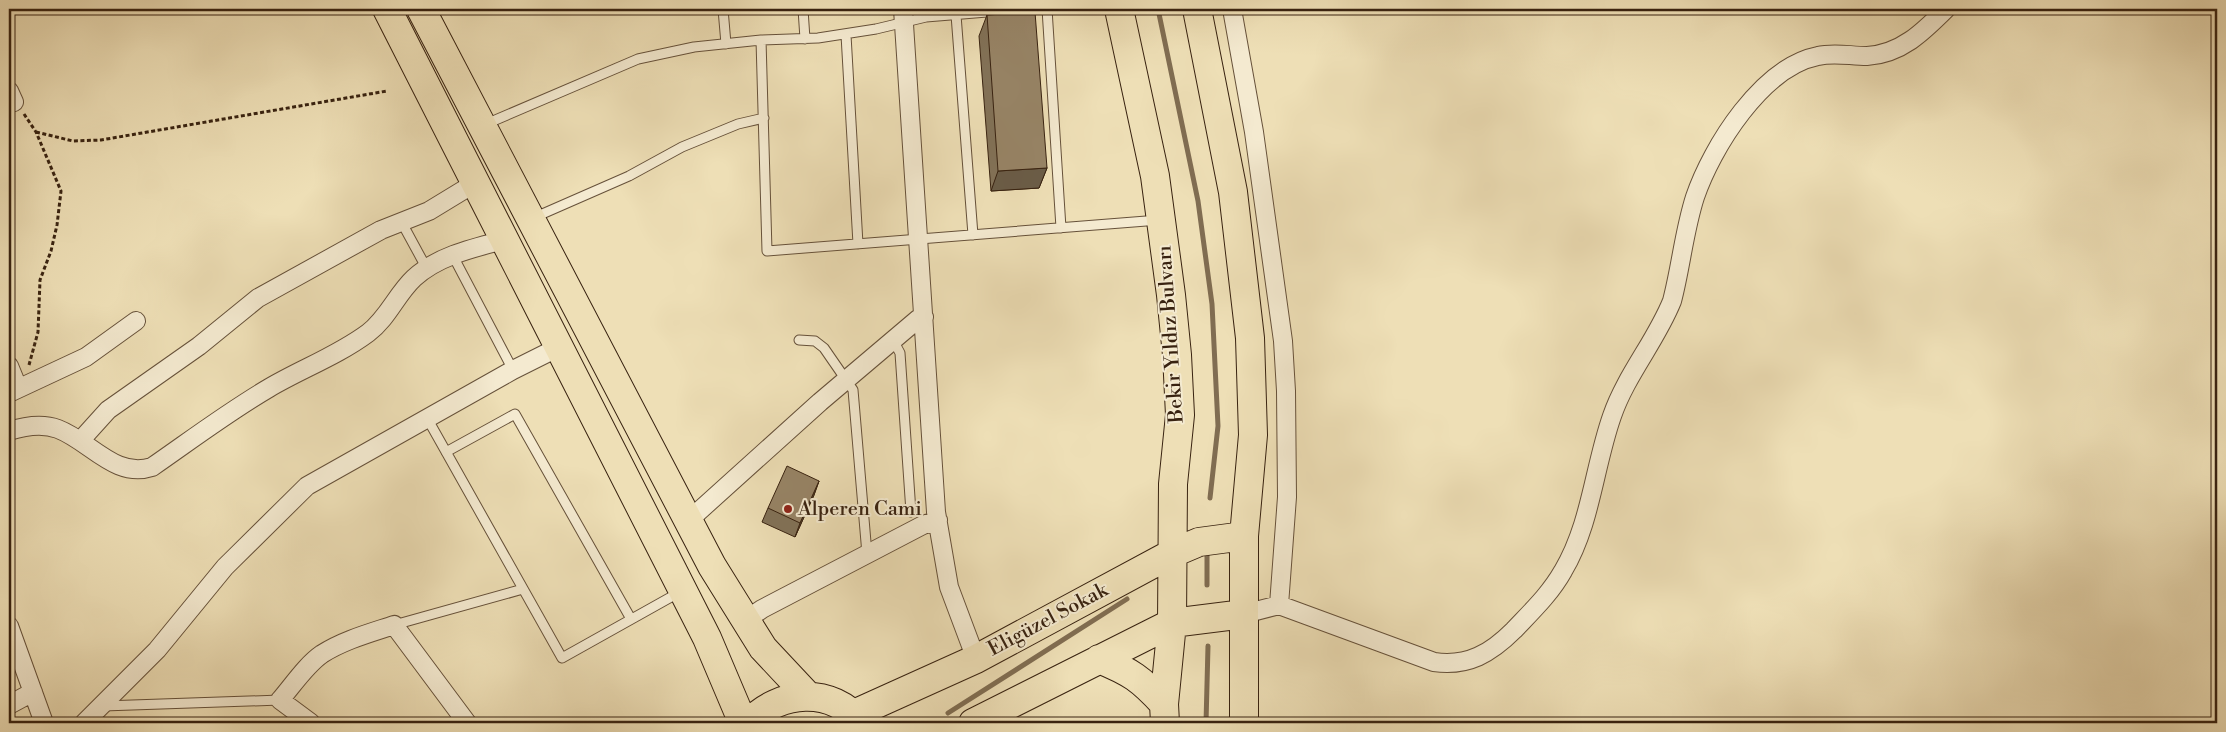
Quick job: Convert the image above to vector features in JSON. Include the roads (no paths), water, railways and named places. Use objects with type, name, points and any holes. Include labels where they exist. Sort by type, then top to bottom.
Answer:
[{"type":"main road","points":[[387,9],[707,638],[743,723]]},
{"type":"main road","points":[[421,9],[712,566],[763,648],[808,696]]},
{"type":"main road","name":"Bekir Yıldız Bulvarı","points":[[1119,9],[1155,176],[1162,220],[1171,295],[1180,415],[1173,484],[1172,623],[1164,714]]},
{"type":"main road","points":[[1198,9],[1233,192],[1250,338],[1253,435],[1244,536],[1244,723]]},
{"type":"main road","name":"Eligüzel Sokak","points":[[857,719],[976,659],[1172,553],[1199,542],[1244,536]]},
{"type":"main road","points":[[973,723],[1172,623],[1244,614]]},
{"type":"main road","points":[[1099,659],[1126,670],[1146,684],[1164,714]]},
{"type":"main road","points":[[749,723],[761,711],[783,700],[808,696],[832,701],[857,719]]},
{"type":"street","points":[[1232,9],[1254,132],[1283,341],[1287,399],[1287,496],[1279,605]]},
{"type":"street","points":[[1244,614],[1279,605],[1434,662],[1445,664],[1456,664],[1477,658],[1486,654],[1506,638],[1550,591],[1574,549],[1583,526],[1612,415],[1631,376],[1665,317],[1678,280],[1687,227],[1695,196],[1727,134],[1766,87],[1781,72],[1793,64],[1830,54],[1867,56],[1891,51],[1916,38],[1946,9]]},
{"type":"street","points":[[904,15],[938,520],[949,587],[976,659]]},
{"type":"street","points":[[80,442],[108,410],[199,346],[258,298],[381,230],[402,223],[429,210],[475,183]]},
{"type":"street","points":[[9,431],[23,427],[44,426],[69,434],[124,468],[138,470],[152,467],[270,388],[331,356],[369,333],[388,314],[414,278],[436,262],[460,252],[504,240]]},
{"type":"street","points":[[688,521],[846,379],[918,319],[924,317]]},
{"type":"street","points":[[9,366],[17,389],[86,357],[136,321]]},
{"type":"street","points":[[84,723],[157,650],[225,567],[307,486],[513,370],[559,347]]},
{"type":"street","points":[[746,620],[762,609],[867,554],[938,520]]},
{"type":"street","points":[[311,723],[280,700],[321,655],[363,635],[394,625],[467,723]]},
{"type":"street","points":[[9,626],[44,723]]},
{"type":"street","points":[[9,705],[33,692]]},
{"type":"lane","points":[[723,9],[726,44]]},
{"type":"lane","points":[[803,9],[805,39]]},
{"type":"lane","points":[[482,126],[638,59],[694,47],[761,40],[805,39],[846,35],[904,15],[956,15],[1022,9]]},
{"type":"lane","points":[[1047,9],[1061,228]]},
{"type":"lane","points":[[956,15],[973,235]]},
{"type":"lane","points":[[846,35],[858,244]]},
{"type":"lane","points":[[761,40],[768,251],[1162,220]]},
{"type":"lane","points":[[531,219],[629,176],[682,147],[738,124],[764,118]]},
{"type":"lane","points":[[402,223],[427,269]]},
{"type":"lane","points":[[453,256],[513,370]]},
{"type":"lane","points":[[799,340],[815,341],[829,354],[853,390],[867,554]]},
{"type":"lane","points":[[893,340],[900,353],[911,512]]},
{"type":"lane","points":[[446,452],[515,414],[631,619]]},
{"type":"lane","points":[[427,418],[562,658],[682,590]]},
{"type":"lane","points":[[394,625],[523,589]]},
{"type":"lane","points":[[101,706],[280,700]]},
{"type":"waterway","points":[[1158,9],[1198,201],[1212,304],[1218,426],[1210,498]]},
{"type":"waterway","points":[[1207,548],[1207,585]]},
{"type":"waterway","points":[[948,713],[1127,599]]},
{"type":"waterway","points":[[1206,723],[1208,646]]},
{"type":"place","name":"Alperen Cami","points":[[788,509]]}]
